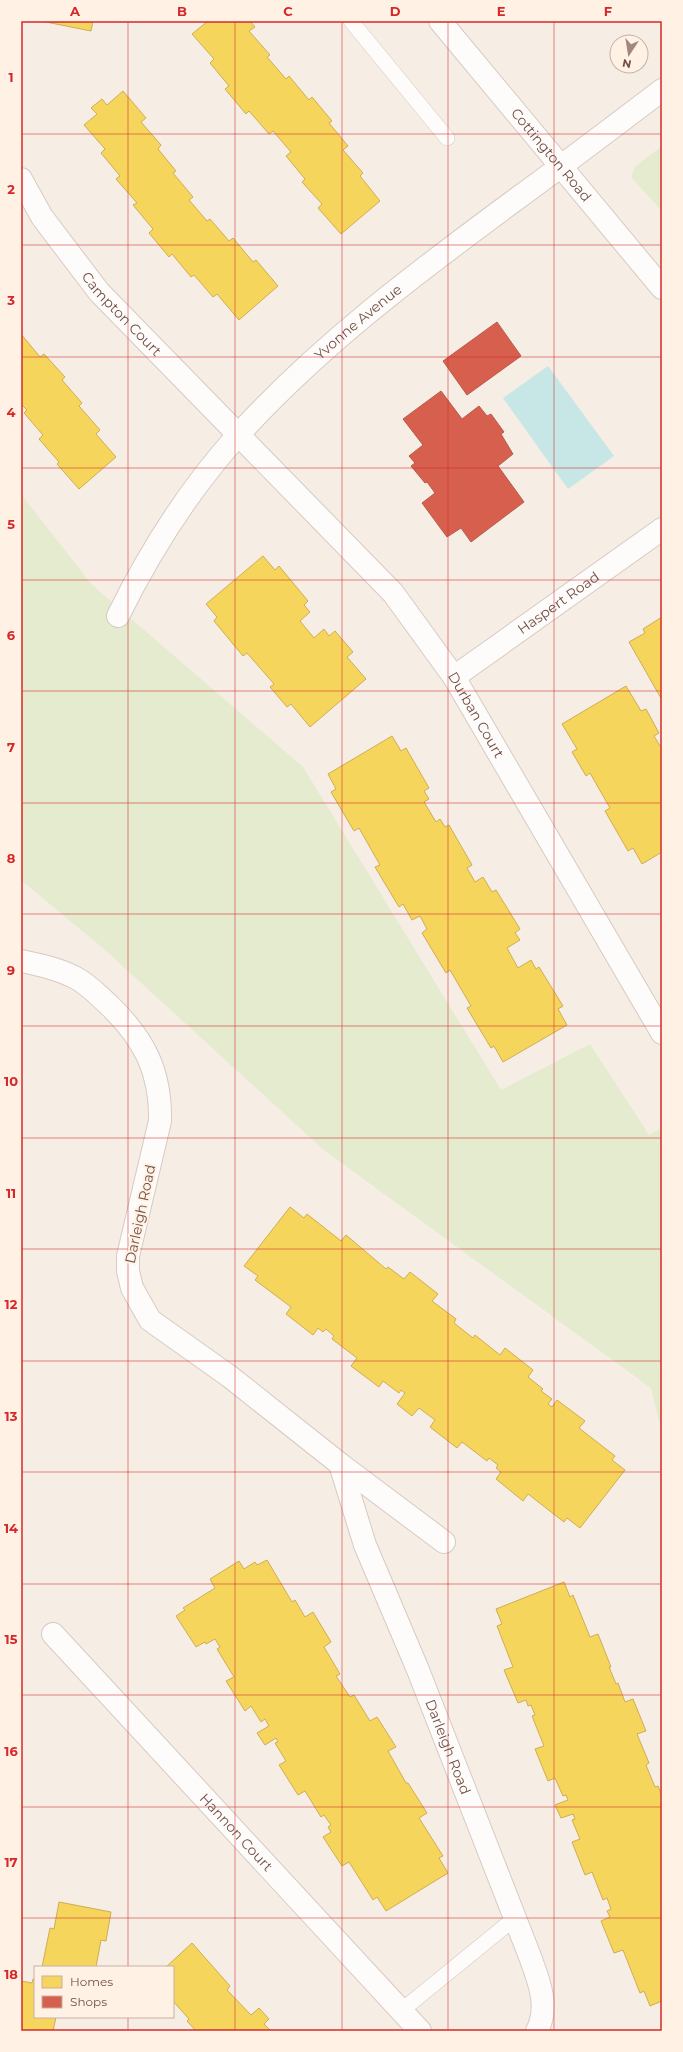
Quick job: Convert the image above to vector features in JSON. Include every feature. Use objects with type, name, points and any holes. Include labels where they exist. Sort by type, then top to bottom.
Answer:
[{"type":"street","name":"Cottington Road","points":[[440,21],[662,288]]},
{"type":"street","name":"Yvonne Avenue","points":[[118,616],[140,572],[190,494],[238,435],[300,371],[376,306],[438,257],[662,90]]},
{"type":"street","name":"Campton Court","points":[[21,179],[42,217],[99,292],[238,435]]},
{"type":"street","name":"Durban Court","points":[[238,435],[392,593],[454,677],[662,1033]]},
{"type":"street","name":"Haspert Road","points":[[454,677],[662,529]]},
{"type":"street","name":"Darleigh Road","points":[[21,961],[52,968],[76,978],[92,990],[125,1021],[149,1056],[156,1078],[160,1101],[160,1121],[128,1256],[128,1271],[132,1288],[150,1320],[229,1376],[340,1464],[444,1542]]},
{"type":"street","name":"Darleigh Road","points":[[340,1464],[365,1545],[418,1670],[542,1991],[543,2012],[537,2031]]},
{"type":"street","name":"Hannon Court","points":[[52,1634],[420,2031]]},
{"type":"lane","points":[[351,21],[447,138]]},
{"type":"lane","points":[[401,2011],[515,1918]]},
{"type":"green space","points":[[662,146],[662,211],[631,177],[635,167]]},
{"type":"green space","points":[[21,494],[92,585],[303,767],[501,1090],[590,1044],[649,1135],[662,1128],[662,1434],[651,1388],[325,1151],[104,949],[21,880]]},
{"type":"water","points":[[548,366],[614,456],[568,489],[503,398]]},
{"type":"building: Homes","points":[[41,21],[93,21],[91,31]]},
{"type":"building: Homes","points":[[208,21],[250,21],[255,27],[249,31],[270,55],[267,57],[286,79],[289,76],[309,100],[312,97],[332,121],[329,123],[348,146],[343,150],[363,173],[360,176],[380,201],[341,234],[318,208],[322,204],[302,182],[305,179],[286,156],[291,152],[273,131],[269,134],[249,111],[246,114],[225,89],[229,86],[210,63],[214,59],[192,34]]},
{"type":"building: Homes","points":[[123,91],[146,118],[141,122],[161,145],[158,149],[176,171],[173,173],[193,197],[189,200],[207,221],[210,219],[229,241],[233,238],[253,262],[256,260],[278,286],[239,320],[217,294],[213,297],[194,275],[191,277],[172,254],[169,257],[149,233],[153,229],[133,205],[137,203],[116,179],[120,176],[101,153],[105,149],[84,125],[97,114],[91,108],[102,99],[107,105]]},
{"type":"building: Homes","points":[[21,334],[40,357],[44,354],[65,377],[62,380],[82,403],[79,406],[100,430],[96,434],[116,457],[79,489],[57,464],[59,462],[39,439],[43,435],[24,413],[27,410],[21,404]]},
{"type":"building: Homes","points":[[263,556],[275,570],[279,566],[308,601],[304,605],[310,612],[300,621],[314,638],[324,629],[329,636],[335,631],[353,652],[347,657],[366,679],[310,727],[291,704],[287,707],[270,687],[274,684],[247,653],[243,656],[214,621],[217,617],[206,604]]},
{"type":"building: Homes","points":[[662,617],[662,700],[629,642],[645,633],[643,629]]},
{"type":"building: Homes","points":[[626,686],[641,711],[646,709],[659,733],[654,736],[662,749],[662,852],[642,864],[633,848],[628,851],[605,811],[610,808],[590,773],[586,776],[572,752],[577,749],[562,724]]},
{"type":"building: Homes","points":[[392,736],[401,751],[406,748],[429,788],[424,791],[429,799],[424,802],[436,822],[440,819],[445,827],[449,825],[472,865],[467,868],[475,882],[483,877],[492,892],[496,890],[520,929],[515,933],[520,940],[507,948],[518,968],[531,960],[536,969],[539,967],[563,1006],[558,1009],[567,1025],[503,1062],[494,1046],[491,1048],[467,1008],[471,1006],[450,970],[446,973],[422,933],[427,929],[420,916],[412,920],[403,904],[399,907],[375,867],[380,865],[359,828],[354,831],[331,792],[336,789],[328,774]]},
{"type":"building: Homes","points":[[290,1207],[304,1218],[307,1214],[341,1241],[346,1235],[386,1269],[388,1267],[404,1279],[410,1272],[438,1294],[432,1301],[456,1319],[454,1323],[473,1338],[475,1335],[500,1355],[505,1348],[533,1370],[528,1377],[543,1389],[541,1391],[552,1399],[548,1404],[552,1407],[557,1400],[585,1421],[579,1428],[615,1456],[612,1460],[625,1470],[580,1528],[567,1518],[564,1522],[528,1494],[523,1501],[496,1479],[501,1472],[496,1468],[498,1465],[489,1458],[487,1461],[462,1442],[457,1448],[430,1427],[435,1420],[419,1408],[412,1416],[397,1404],[405,1393],[401,1390],[399,1393],[383,1381],[379,1387],[351,1366],[357,1358],[332,1339],[334,1336],[326,1329],[323,1332],[318,1328],[313,1335],[286,1314],[291,1307],[255,1280],[258,1276],[244,1266]]},
{"type":"building: Homes","points":[[267,1560],[292,1602],[295,1600],[305,1617],[313,1612],[331,1642],[324,1647],[340,1674],[336,1676],[350,1697],[354,1695],[370,1721],[377,1717],[396,1747],[388,1751],[406,1783],[408,1783],[427,1813],[419,1818],[443,1856],[439,1858],[448,1873],[386,1911],[377,1897],[373,1900],[349,1862],[342,1866],[323,1837],[331,1832],[328,1827],[331,1825],[324,1815],[321,1817],[305,1791],[298,1795],[279,1765],[286,1761],[275,1743],[278,1742],[276,1738],[265,1745],[257,1733],[269,1726],[265,1719],[261,1722],[251,1706],[245,1711],[226,1681],[234,1677],[217,1649],[220,1647],[215,1639],[196,1647],[176,1616],[185,1610],[183,1608],[215,1588],[210,1579],[239,1561],[244,1569],[255,1562],[257,1565]]},
{"type":"building: Homes","points":[[564,1582],[570,1597],[573,1595],[590,1637],[598,1634],[611,1667],[609,1667],[616,1684],[618,1683],[625,1702],[633,1699],[646,1731],[637,1734],[649,1763],[646,1765],[655,1787],[658,1786],[662,1796],[662,2001],[650,2006],[644,1991],[640,1993],[623,1950],[614,1953],[601,1921],[610,1917],[607,1911],[611,1909],[607,1898],[603,1900],[592,1872],[585,1875],[572,1842],[580,1839],[572,1820],[575,1819],[573,1814],[561,1818],[555,1805],[568,1800],[566,1795],[563,1796],[555,1778],[548,1781],[535,1749],[544,1746],[532,1716],[535,1715],[531,1705],[528,1706],[526,1700],[518,1703],[504,1670],[513,1667],[497,1626],[502,1624],[496,1609]]},
{"type":"building: Homes","points":[[59,1902],[111,1912],[106,1941],[101,1940],[96,1966],[42,1966],[50,1928],[54,1929]]},
{"type":"building: Homes","points":[[192,1943],[230,1986],[227,1990],[251,2015],[259,2008],[269,2019],[264,2024],[271,2031],[196,2031],[187,2021],[189,2019],[174,2002],[174,1966],[167,1966]]},
{"type":"building: Homes","points":[[33,1979],[34,2018],[56,2018],[53,2031],[21,2031],[21,1981],[32,1983]]},
{"type":"building: Shops","points":[[497,322],[521,356],[467,395],[443,361]]},
{"type":"building: Shops","points":[[441,391],[462,419],[479,406],[487,416],[491,414],[504,432],[501,434],[513,454],[498,466],[524,502],[471,542],[461,528],[447,537],[422,503],[435,493],[427,482],[425,483],[411,466],[415,463],[409,456],[423,445],[403,419]]}]
